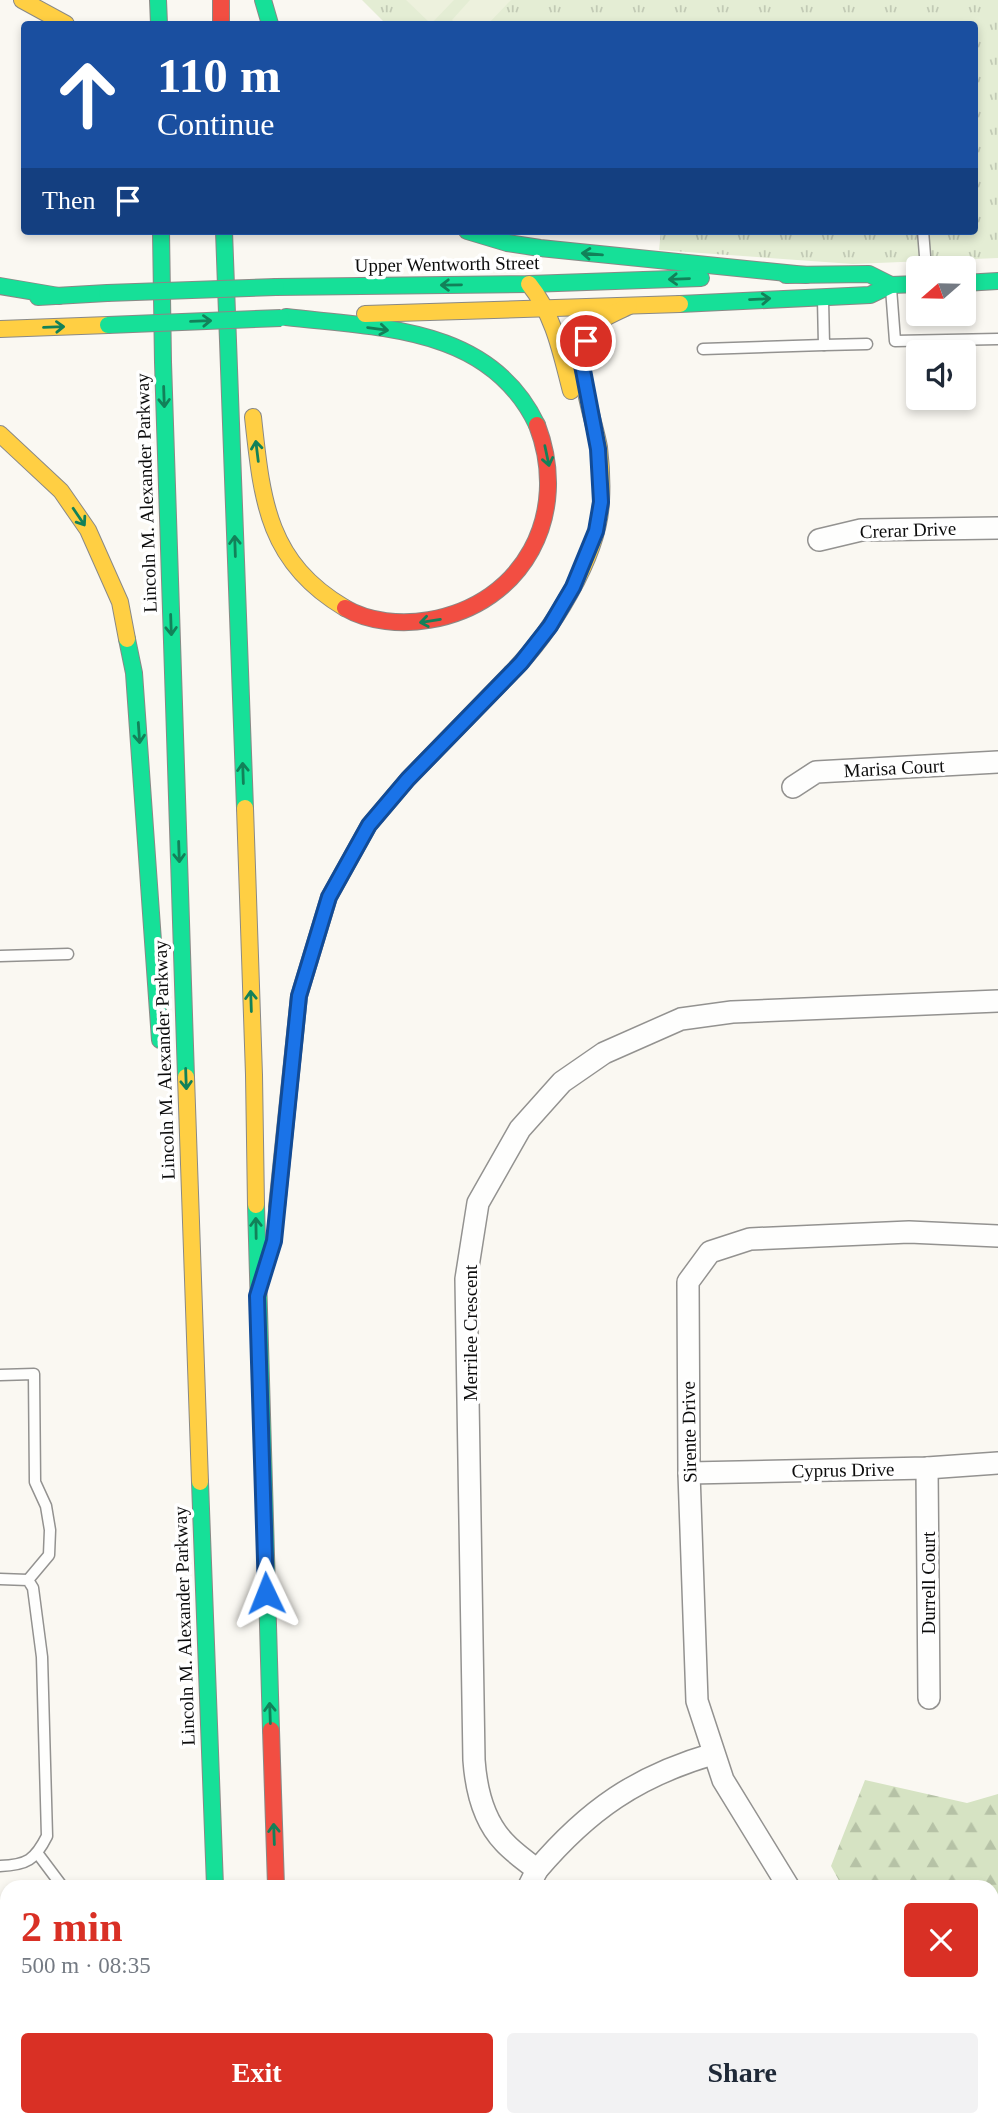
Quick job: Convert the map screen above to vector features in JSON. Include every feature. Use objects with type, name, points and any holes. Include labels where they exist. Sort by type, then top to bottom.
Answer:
[{"type":"main road","points":[[22,0],[60,21]]},
{"type":"main road","points":[[158,0],[159,21]]},
{"type":"main road","points":[[220,0],[221,21]]},
{"type":"main road","points":[[263,0],[269,21]]},
{"type":"main road","name":"Lincoln M. Alexander Parkway","points":[[161,235],[198,1442],[215,1880]]},
{"type":"main road","points":[[225,235],[254,1075],[257,1296],[276,1880]]},
{"type":"main road","points":[[226,235],[245,359]]},
{"type":"main road","points":[[480,235],[507,243],[540,248],[806,275]]},
{"type":"main road","points":[[146,257],[163,362]]},
{"type":"main road","name":"Upper Wentworth Street","points":[[0,300],[276,287],[528,284],[806,275],[869,274],[891,285]]},
{"type":"main road","points":[[976,282],[998,281]]},
{"type":"main road","points":[[528,284],[536,291],[545,308],[568,379],[583,447],[585,513],[573,587]]},
{"type":"main road","name":"Upper Wentworth Street","points":[[0,329],[870,295],[891,285],[906,285]]},
{"type":"main road","points":[[0,286],[59,296]]},
{"type":"main road","points":[[257,1296],[274,1234],[299,996],[329,897],[369,825],[408,779],[521,663],[550,626],[573,587],[596,531],[601,502],[598,449],[584,381],[583,349],[596,324],[629,306]]},
{"type":"main road","points":[[250,397],[258,460],[273,524],[284,549],[300,573],[320,593],[343,608],[364,617],[390,622],[415,624],[448,617],[489,599],[508,583],[534,548],[548,505],[550,477],[547,451],[532,414],[510,383],[487,364],[462,349],[441,341],[377,329],[284,318]]},
{"type":"main road","points":[[0,434],[61,491],[88,530],[120,602],[134,673],[161,1061]]},
{"type":"main road","points":[[178,1326],[182,1382],[198,1442]]},
{"type":"street","name":"Crerar Drive","points":[[819,540],[861,530],[998,527]]},
{"type":"street","name":"Marisa Court","points":[[793,787],[816,772],[998,762]]},
{"type":"street","name":"Merrilee Crescent","points":[[534,1877],[491,1823],[478,1791],[474,1760],[466,1279],[478,1203],[520,1129],[562,1082],[604,1053],[681,1019],[733,1012],[998,1001]]},
{"type":"street","name":"Sirente Drive","points":[[784,1880],[723,1780],[697,1701],[689,1473],[688,1282],[710,1252],[750,1239],[909,1232],[998,1236]]},
{"type":"street","name":"Cyprus Drive","points":[[689,1473],[927,1468],[998,1463]]},
{"type":"street","name":"Durrell Court","points":[[927,1468],[929,1698]]},
{"type":"street","points":[[534,1877],[578,1825],[618,1794],[663,1770],[713,1754]]},
{"type":"lane","points":[[923,235],[925,256]]},
{"type":"lane","points":[[891,285],[895,341],[998,339]]},
{"type":"lane","points":[[823,296],[824,345]]},
{"type":"lane","points":[[703,349],[867,344]]},
{"type":"lane","points":[[0,956],[68,954]]},
{"type":"lane","points":[[0,1375],[34,1374],[35,1482],[46,1506],[50,1530],[49,1555],[28,1580]]},
{"type":"lane","points":[[0,1579],[28,1580]]},
{"type":"lane","points":[[0,1866],[20,1865],[38,1854],[47,1836],[42,1657],[33,1588],[28,1580]]},
{"type":"lane","points":[[38,1854],[58,1880]]},
{"type":"green space","points":[[362,0],[998,0],[998,258],[906,256],[906,262],[853,264],[659,250],[661,235],[978,235],[978,21],[383,21]]},
{"type":"green space","points":[[406,0],[454,0],[434,21],[428,21]]},
{"type":"green space","points":[[470,0],[511,0],[491,21],[452,20]]},
{"type":"green space","points":[[865,1780],[967,1803],[998,1794],[998,1880],[839,1880],[831,1866]]},
{"type":"traffic: fast","points":[[158,0],[159,21]]},
{"type":"traffic: fast","points":[[263,0],[269,21]]},
{"type":"traffic: fast","points":[[161,235],[186,1077]]},
{"type":"traffic: fast","points":[[224,235],[245,808]]},
{"type":"traffic: fast","points":[[480,235],[507,243],[540,248],[806,275]]},
{"type":"traffic: fast","points":[[786,275],[869,274],[891,285]]},
{"type":"traffic: fast","points":[[276,287],[529,284],[701,278]]},
{"type":"traffic: fast","points":[[976,282],[998,281]]},
{"type":"traffic: fast","points":[[680,304],[870,295],[891,285],[906,284]]},
{"type":"traffic: fast","points":[[0,286],[59,296]]},
{"type":"traffic: fast","points":[[107,293],[276,287]]},
{"type":"traffic: fast","points":[[38,297],[107,293]]},
{"type":"traffic: fast","points":[[286,317],[394,330],[429,338],[462,350],[491,368],[517,392],[537,425]]},
{"type":"traffic: fast","points":[[108,325],[281,318]]},
{"type":"traffic: fast","points":[[127,639],[134,673],[160,1040]]},
{"type":"traffic: fast","points":[[277,1207],[299,996],[329,897],[369,825],[408,779],[511,673]]},
{"type":"traffic: fast","points":[[256,1205],[271,1730]]},
{"type":"traffic: fast","points":[[200,1482],[215,1880]]},
{"type":"traffic: slow","points":[[22,0],[60,21]]},
{"type":"traffic: slow","points":[[529,284],[551,321],[571,391]]},
{"type":"traffic: slow","points":[[365,314],[680,304]]},
{"type":"traffic: slow","points":[[511,673],[556,616],[592,546],[601,501],[601,474],[599,447],[583,373],[585,344],[597,323],[629,306]]},
{"type":"traffic: slow","points":[[0,329],[108,325]]},
{"type":"traffic: slow","points":[[253,417],[265,502],[284,549],[299,570],[319,590],[345,608]]},
{"type":"traffic: slow","points":[[0,434],[61,491],[88,530],[120,602],[127,639]]},
{"type":"traffic: slow","points":[[245,808],[256,1205]]},
{"type":"traffic: slow","points":[[186,1077],[200,1482]]},
{"type":"traffic: jam","points":[[221,0],[221,21]]},
{"type":"traffic: jam","points":[[345,608],[386,621],[429,620],[462,611],[491,595],[514,575],[531,550],[543,522],[548,491],[546,458],[537,425]]},
{"type":"traffic: jam","points":[[271,1730],[276,1880]]},
{"type":"route","points":[[266,1593],[257,1296],[274,1241],[299,996],[329,897],[369,825],[408,779],[521,663],[550,626],[573,587],[596,531],[601,502],[598,449],[582,365],[586,341]]}]
